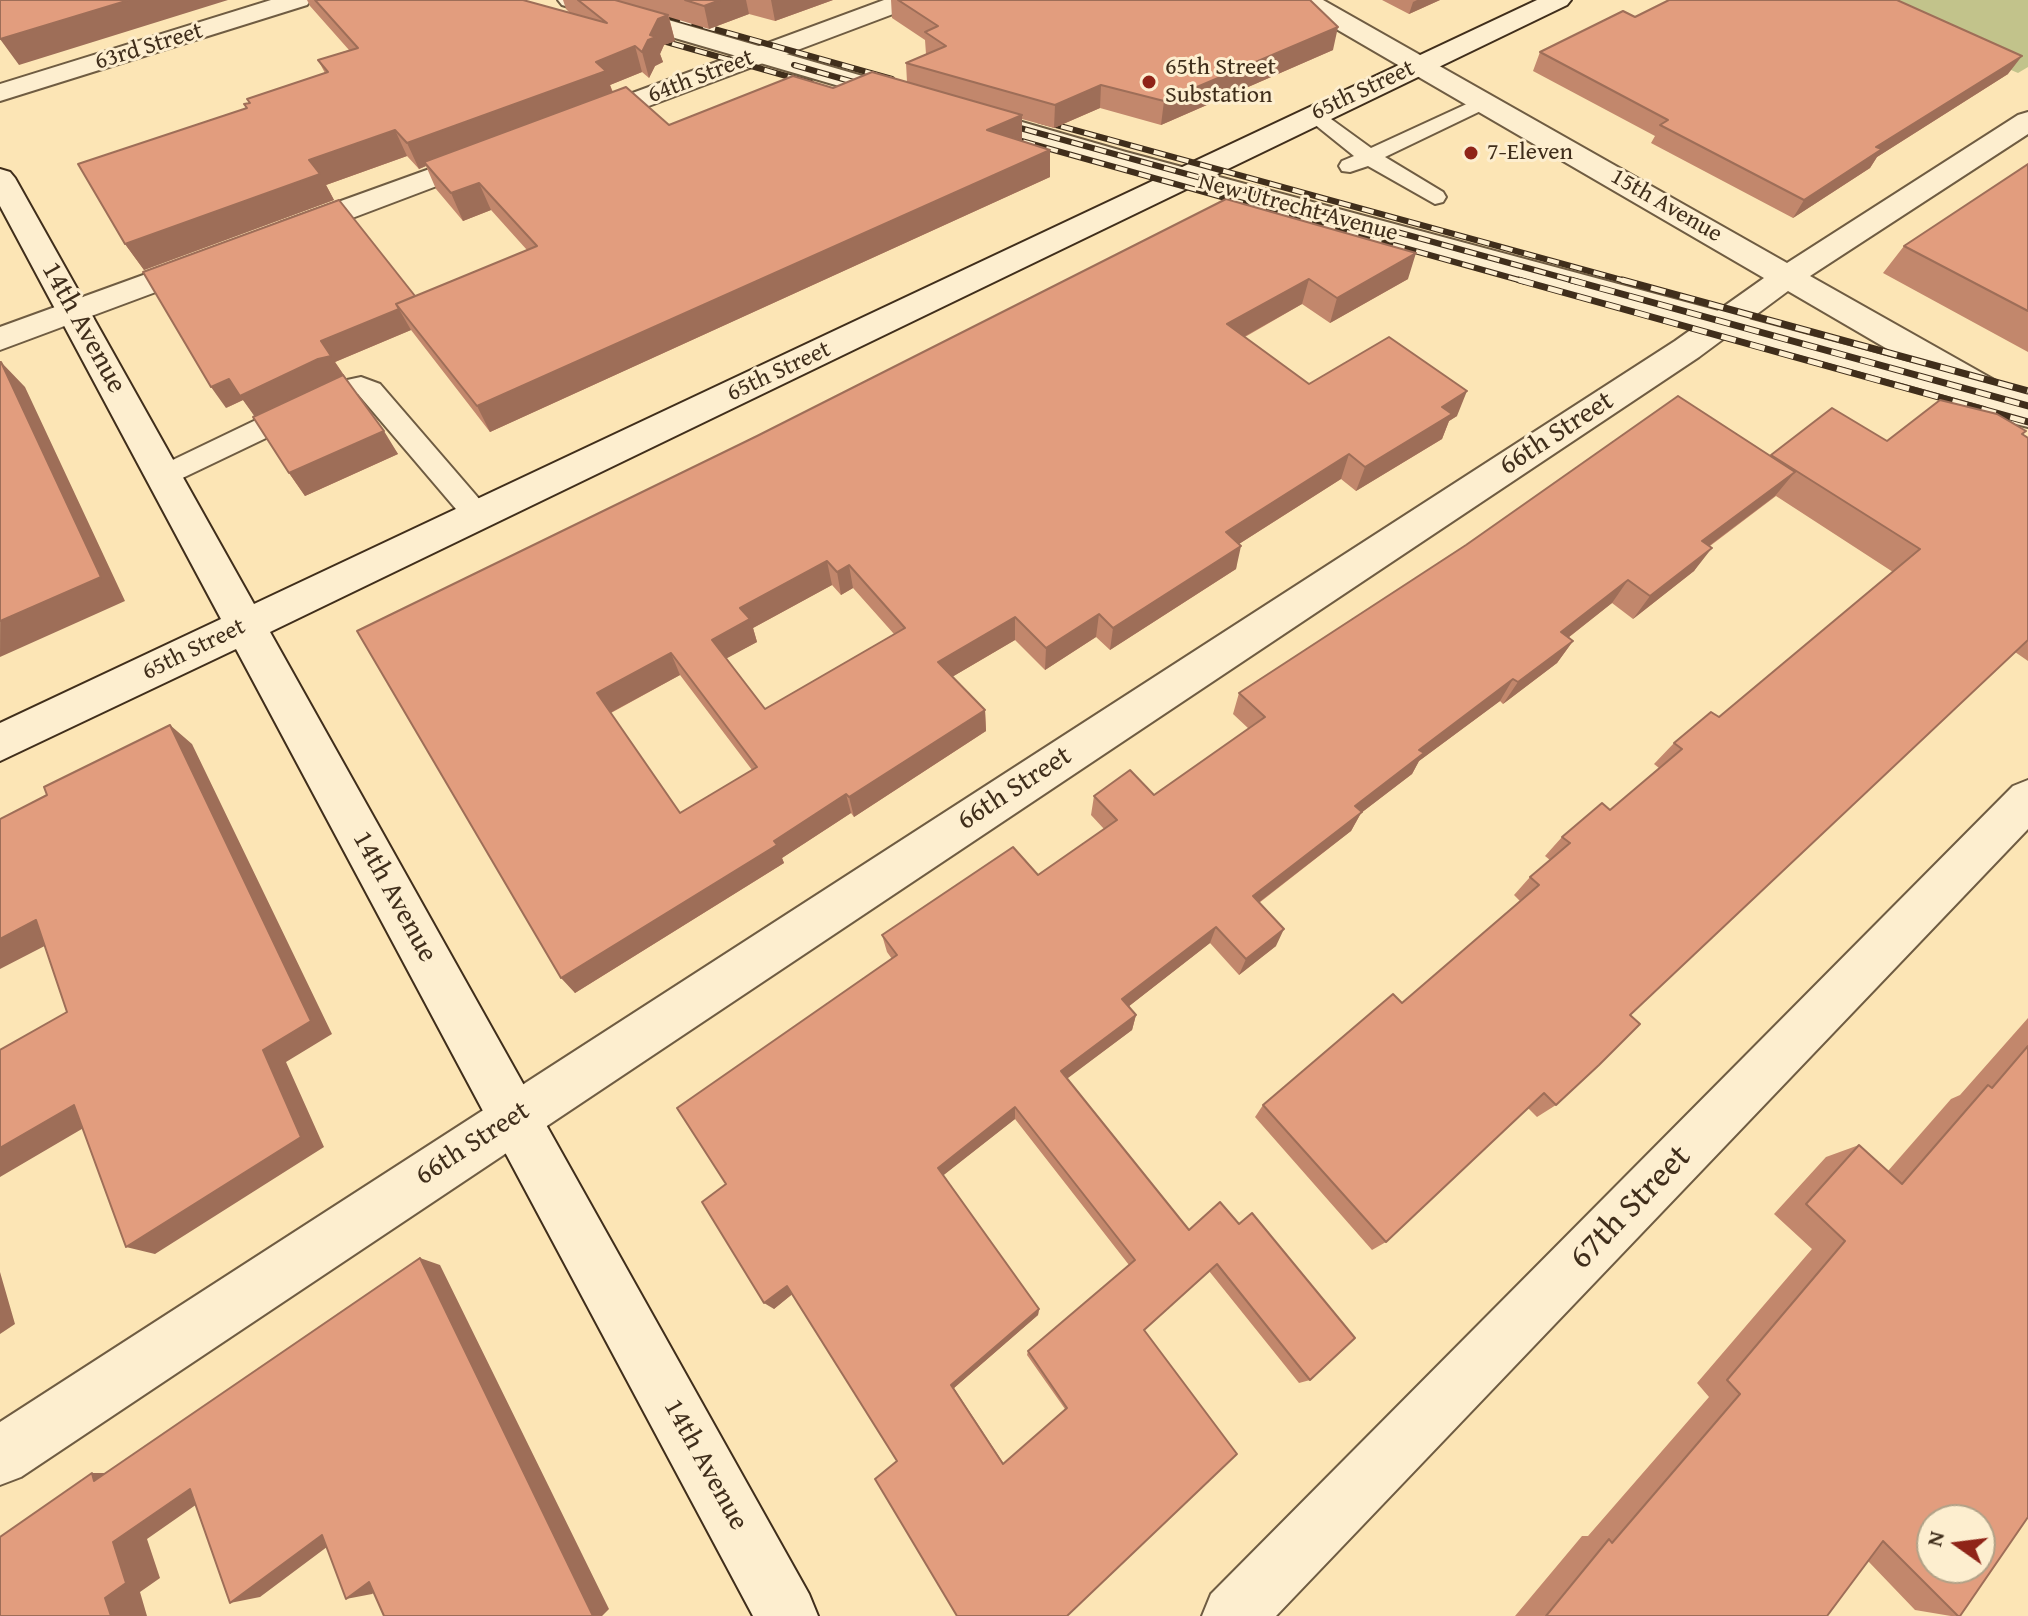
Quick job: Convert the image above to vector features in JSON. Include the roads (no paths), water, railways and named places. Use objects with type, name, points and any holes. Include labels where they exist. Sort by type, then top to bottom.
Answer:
[{"type":"street","name":"63rd Street","points":[[0,93],[298,0]]},
{"type":"street","name":"New Utrecht Avenue","points":[[571,0],[1185,177],[2012,401]]},
{"type":"street","name":"64th Street","points":[[553,133],[908,0]]},
{"type":"street","name":"15th Avenue","points":[[1304,0],[2012,401],[2028,415]]},
{"type":"street","name":"65th Street","points":[[0,743],[1558,0]]},
{"type":"street","name":"66th Street","points":[[0,1456],[1723,323],[1788,276],[2028,121]]},
{"type":"street","points":[[260,242],[509,149]]},
{"type":"street","name":"14th Avenue","points":[[0,178],[787,1616]]},
{"type":"street","points":[[0,339],[231,253]]},
{"type":"street","name":"67th Street","points":[[1233,1616],[2028,799]]},
{"type":"lane","points":[[1359,161],[1484,102]]},
{"type":"lane","points":[[1313,115],[1359,161],[1435,197]]},
{"type":"lane","points":[[163,476],[322,398],[361,385],[371,390],[477,515]]},
{"type":"railway","points":[[611,0],[892,79]]},
{"type":"railway","points":[[649,37],[811,83]]},
{"type":"railway","points":[[794,65],[871,87]]},
{"type":"railway","points":[[1038,120],[1629,282]]},
{"type":"railway","points":[[1002,123],[1578,282]]},
{"type":"railway","points":[[1000,135],[1526,282]]},
{"type":"railway","points":[[1519,280],[2028,422]]},
{"type":"railway","points":[[1571,280],[2028,406]]},
{"type":"railway","points":[[1622,280],[2028,391]]},
{"type":"place","name":"65th Street Substation","points":[[1149,82]]},
{"type":"place","name":"7-Eleven","points":[[1471,153]]}]
